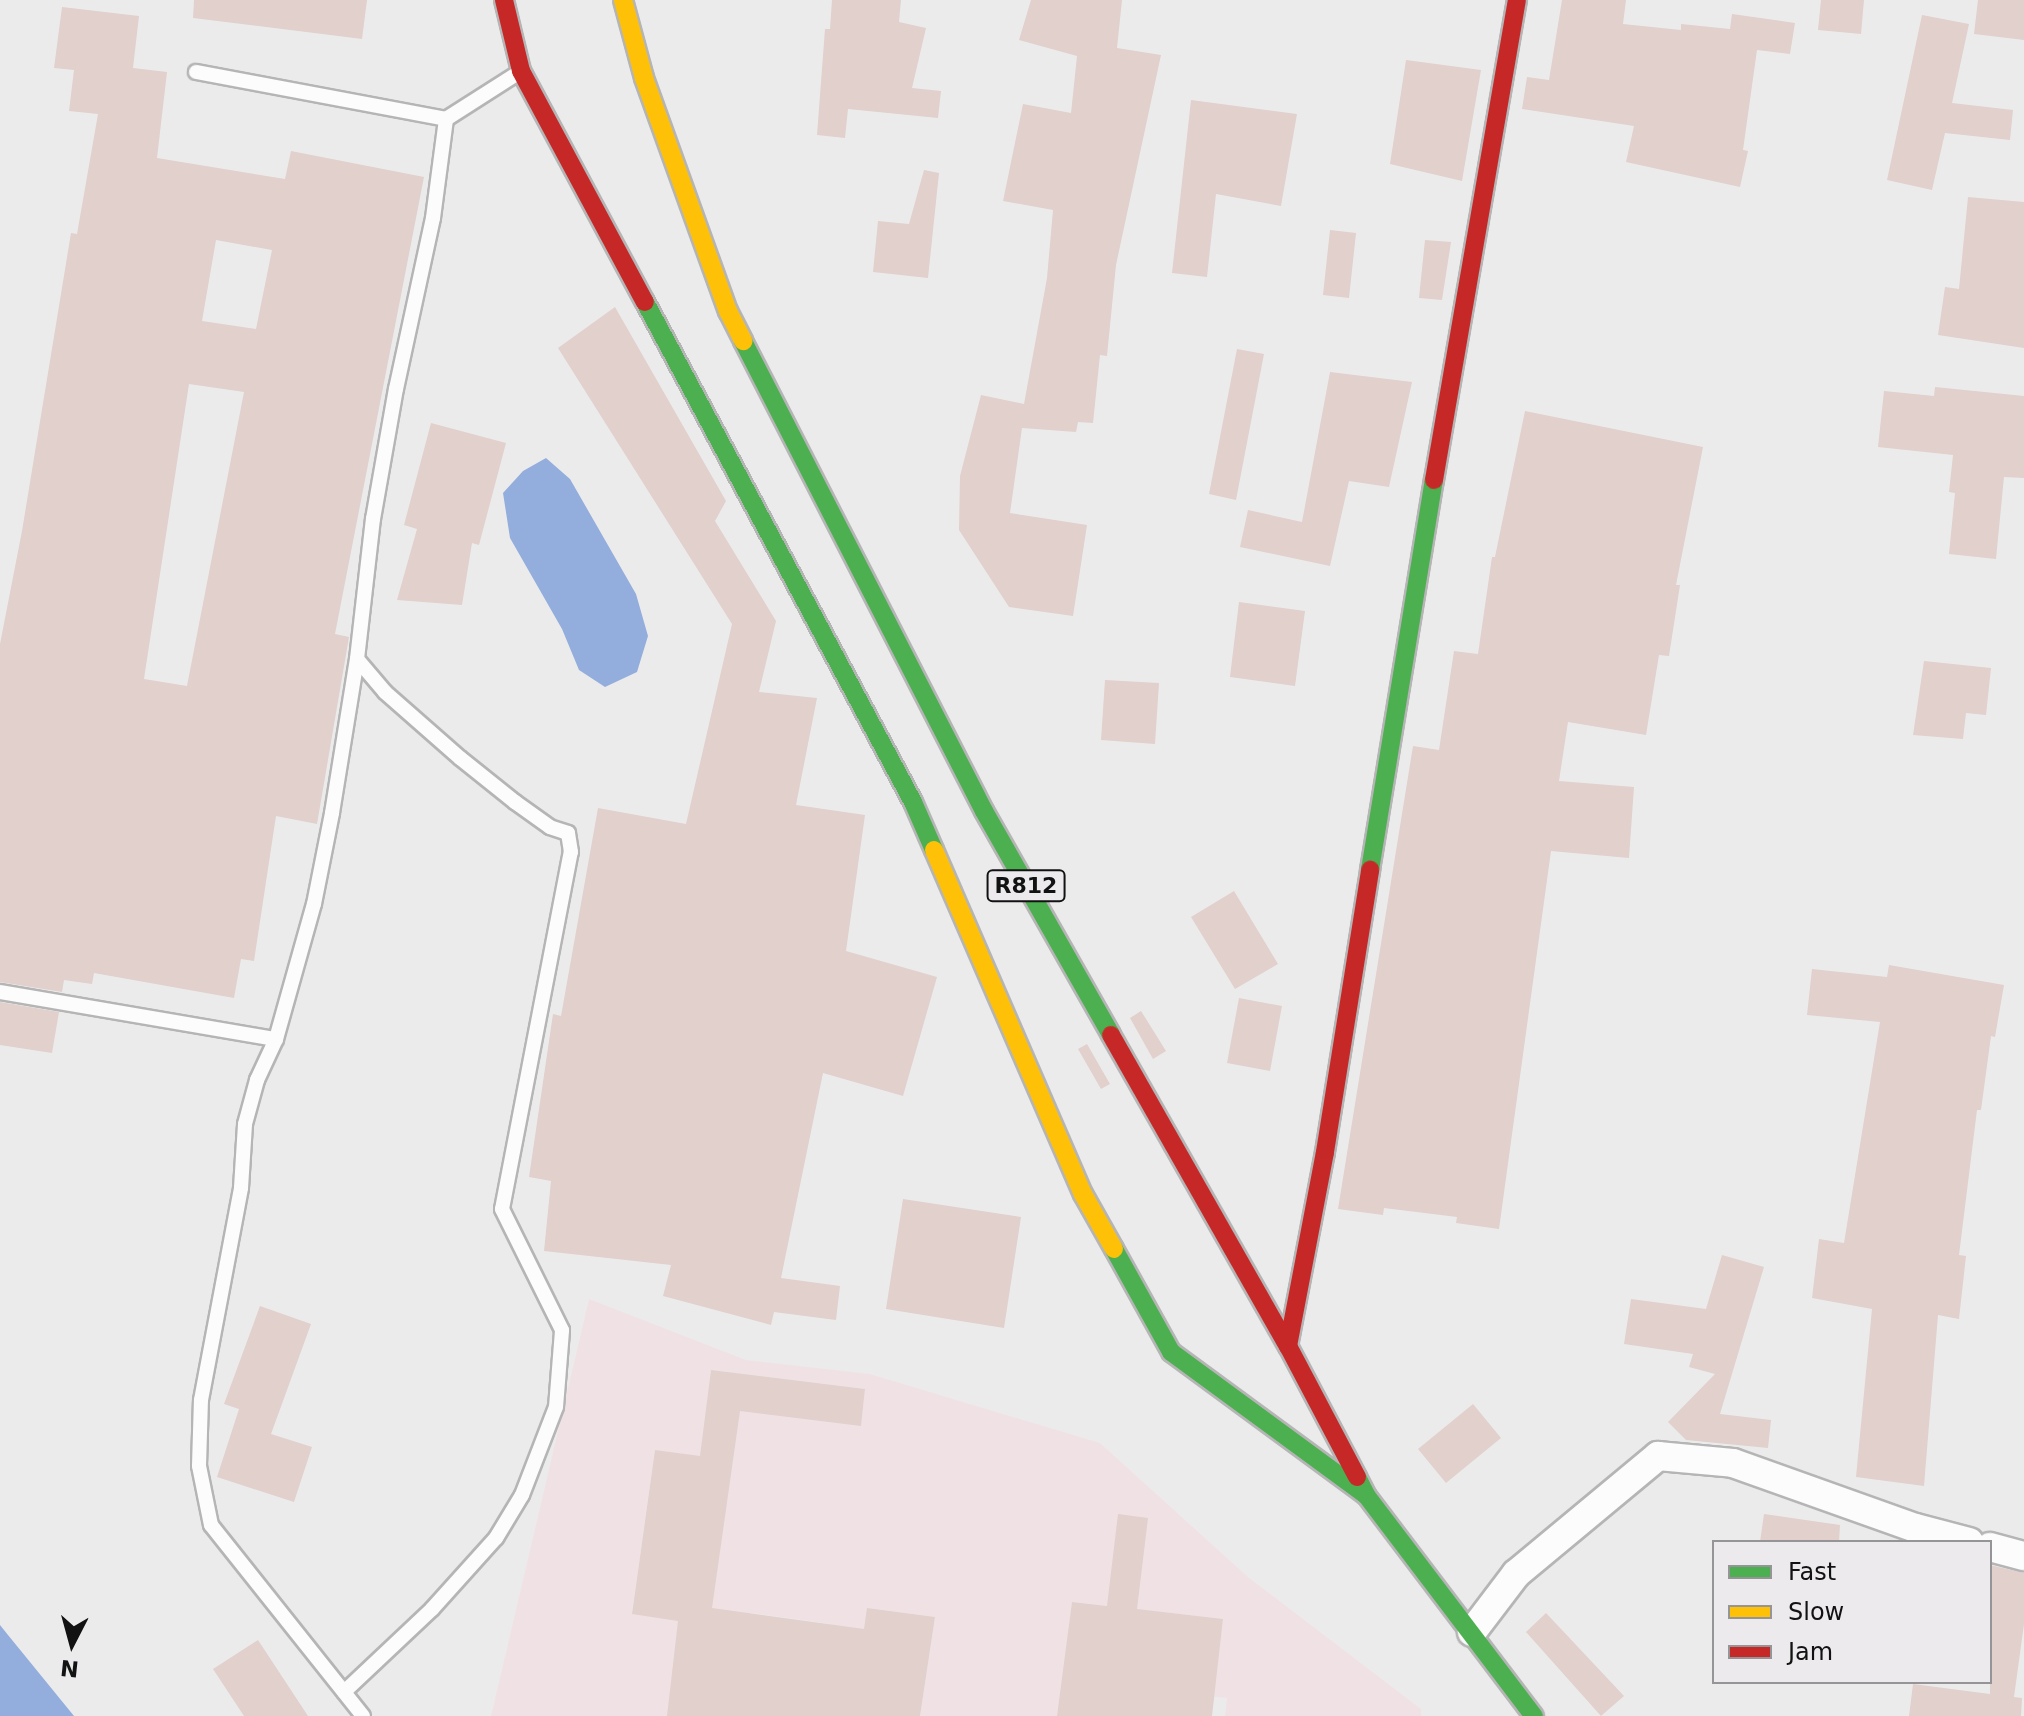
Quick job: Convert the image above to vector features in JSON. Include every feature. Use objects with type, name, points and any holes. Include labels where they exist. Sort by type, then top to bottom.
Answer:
[{"type":"street","points":[[504,0],[521,71],[913,802],[1083,1194],[1171,1352],[1366,1495]]},
{"type":"street","name":"R812","points":[[623,0],[644,78],[728,311],[984,811],[1288,1346],[1366,1495],[1534,1716]]},
{"type":"street","points":[[1288,1346],[1325,1152],[1413,599],[1517,0]]},
{"type":"street","points":[[1472,1632],[1516,1574],[1658,1456],[1733,1463],[1916,1528],[1961,1540]]},
{"type":"street","points":[[1992,1548],[2024,1556]]},
{"type":"lane","points":[[196,72],[446,119],[521,71]]},
{"type":"lane","points":[[363,1716],[211,1525],[199,1466],[201,1400],[241,1188],[245,1124],[257,1080],[276,1039],[314,904],[357,659],[373,519],[396,389],[433,218],[446,119]]},
{"type":"lane","points":[[344,1692],[432,1609],[496,1538],[522,1495],[556,1407],[562,1330],[502,1209],[571,852],[568,833],[550,827],[460,758],[385,692],[357,659]]},
{"type":"lane","points":[[0,992],[276,1039]]},
{"type":"shaded area","points":[[589,1299],[746,1360],[870,1374],[1100,1443],[1248,1577],[1421,1709],[1421,1716],[1225,1716],[1227,1698],[1062,1682],[1057,1716],[920,1716],[935,1617],[868,1608],[851,1716],[818,1716],[830,1624],[751,1613],[667,1716],[491,1716]],"holes":[[[711,1370],[865,1389],[861,1425],[707,1406]],[[655,1450],[732,1461],[709,1625],[632,1613]],[[1072,1602],[1223,1619],[1215,1686],[1064,1669]]]},
{"type":"water","points":[[546,458],[570,479],[636,594],[648,636],[637,672],[605,687],[579,670],[562,629],[510,538],[503,493],[523,471]]},
{"type":"water","points":[[0,1625],[8,1635],[74,1716],[0,1716]]},
{"type":"building","points":[[194,0],[367,0],[362,39],[193,18]]},
{"type":"building","points":[[832,0],[901,0],[899,22],[926,28],[912,88],[941,91],[938,118],[848,109],[845,138],[817,135],[825,29],[830,29]]},
{"type":"building","points":[[1031,0],[1122,0],[1117,48],[1161,55],[1116,265],[1107,356],[1100,355],[1093,423],[1078,422],[1076,432],[1022,428],[1010,513],[1087,525],[1073,616],[1009,607],[959,530],[960,476],[981,395],[1024,404],[1047,278],[1053,210],[1003,201],[1023,104],[1071,113],[1077,56],[1019,40]]},
{"type":"building","points":[[1562,0],[1626,0],[1623,24],[1681,30],[1681,24],[1730,29],[1732,14],[1795,23],[1790,54],[1757,50],[1743,150],[1748,151],[1740,187],[1626,162],[1634,126],[1522,109],[1527,77],[1549,80]]},
{"type":"building","points":[[1821,0],[1864,0],[1861,34],[1818,30]]},
{"type":"building","points":[[1978,0],[2024,0],[2024,40],[1974,34]]},
{"type":"building","points":[[62,7],[139,16],[133,68],[167,72],[157,158],[285,179],[291,151],[424,177],[335,634],[349,637],[317,824],[276,816],[254,961],[241,959],[234,998],[94,973],[92,984],[64,980],[62,992],[0,982],[0,644],[22,531],[71,233],[77,234],[98,114],[69,111],[74,70],[54,68]],"holes":[[[216,240],[272,250],[256,329],[202,321]],[[189,384],[244,392],[187,686],[144,679]]]},
{"type":"building","points":[[1922,15],[1969,24],[1952,103],[2013,110],[2010,140],[1945,133],[1932,190],[1887,180]]},
{"type":"building","points":[[1406,60],[1481,70],[1462,181],[1390,164]]},
{"type":"building","points":[[1191,100],[1297,114],[1281,206],[1216,194],[1207,277],[1172,273]]},
{"type":"building","points":[[924,170],[939,173],[928,278],[873,272],[878,221],[909,224]]},
{"type":"building","points":[[1968,197],[2024,202],[2024,348],[1938,335],[1945,287],[1959,289]]},
{"type":"building","points":[[1330,230],[1356,233],[1349,298],[1323,295]]},
{"type":"building","points":[[1425,240],[1451,242],[1442,300],[1419,298]]},
{"type":"building","points":[[615,307],[726,501],[715,521],[776,621],[759,692],[817,698],[796,805],[865,815],[846,951],[937,977],[903,1096],[823,1073],[781,1278],[840,1286],[836,1320],[774,1312],[771,1325],[663,1296],[671,1265],[544,1251],[551,1181],[529,1177],[553,1014],[561,1016],[598,808],[686,824],[732,624],[558,348]]},
{"type":"building","points":[[1237,349],[1264,354],[1236,500],[1209,494]]},
{"type":"building","points":[[1330,372],[1412,382],[1389,487],[1349,481],[1330,566],[1240,547],[1248,510],[1302,522]]},
{"type":"building","points":[[1935,387],[2024,396],[2024,478],[2004,477],[1996,559],[1949,554],[1955,493],[1949,492],[1953,455],[1878,447],[1884,391],[1934,396]]},
{"type":"building","points":[[1525,411],[1703,447],[1676,585],[1680,585],[1669,656],[1659,655],[1646,735],[1568,722],[1559,781],[1634,787],[1629,858],[1551,851],[1499,1229],[1456,1223],[1457,1217],[1384,1208],[1383,1215],[1338,1209],[1413,746],[1439,750],[1454,651],[1478,654],[1492,557],[1495,557]]},
{"type":"building","points":[[431,423],[506,443],[479,545],[472,543],[462,605],[397,600],[417,529],[404,525]]},
{"type":"building","points":[[1239,602],[1305,611],[1295,686],[1230,677]]},
{"type":"building","points":[[1924,661],[1991,668],[1986,715],[1966,713],[1963,739],[1913,735]]},
{"type":"building","points":[[1105,680],[1159,683],[1155,744],[1101,740]]},
{"type":"building","points":[[1234,891],[1278,964],[1235,989],[1191,917]]},
{"type":"building","points":[[1889,965],[2004,985],[1995,1037],[1991,1036],[1981,1110],[1977,1110],[1959,1255],[1966,1256],[1959,1319],[1938,1315],[1924,1486],[1856,1477],[1872,1309],[1812,1298],[1819,1239],[1844,1243],[1880,1022],[1807,1015],[1812,969],[1887,977]]},
{"type":"building","points":[[1239,998],[1282,1006],[1270,1071],[1227,1063]]},
{"type":"building","points":[[0,1002],[59,1012],[52,1053],[0,1045]]},
{"type":"building","points":[[1141,1011],[1166,1051],[1153,1059],[1130,1018]]},
{"type":"building","points":[[1087,1044],[1110,1084],[1101,1089],[1078,1049]]},
{"type":"building","points":[[903,1199],[1021,1217],[1004,1328],[886,1309]]},
{"type":"building","points":[[1722,1255],[1764,1267],[1720,1414],[1771,1420],[1768,1448],[1686,1440],[1668,1422],[1715,1374],[1689,1367],[1693,1354],[1624,1344],[1631,1299],[1706,1309]]},
{"type":"building","points":[[260,1306],[311,1324],[271,1434],[312,1447],[294,1502],[217,1477],[239,1409],[224,1404]]},
{"type":"building","points":[[711,1370],[865,1389],[861,1426],[740,1411],[712,1608],[864,1629],[867,1608],[935,1617],[920,1716],[667,1716],[678,1621],[632,1614],[655,1450],[700,1456]]},
{"type":"building","points":[[1473,1404],[1501,1438],[1446,1483],[1418,1449]]},
{"type":"building","points":[[1118,1514],[1148,1518],[1137,1609],[1223,1619],[1212,1716],[1057,1716],[1072,1602],[1107,1606]]},
{"type":"building","points":[[1764,1514],[1840,1525],[1839,1540],[1760,1540]]},
{"type":"building","points":[[1992,1565],[2024,1573],[2024,1624],[2014,1697],[2022,1698],[2021,1716],[1909,1716],[1913,1684],[1990,1694]]},
{"type":"building","points":[[1546,1613],[1624,1696],[1601,1716],[1526,1632]]},
{"type":"building","points":[[258,1640],[308,1716],[244,1716],[213,1669]]},
{"type":"traffic: fast","points":[[645,302],[913,802],[934,850]]},
{"type":"traffic: fast","points":[[743,341],[984,811],[1111,1035]]},
{"type":"traffic: fast","points":[[1370,870],[1434,480]]},
{"type":"traffic: fast","points":[[1114,1249],[1171,1352],[1366,1495]]},
{"type":"traffic: fast","points":[[1357,1477],[1366,1495],[1534,1716]]},
{"type":"traffic: slow","points":[[623,0],[644,78],[728,311],[743,341]]},
{"type":"traffic: slow","points":[[934,850],[1083,1194],[1114,1249]]},
{"type":"traffic: jam","points":[[504,0],[521,71],[645,302]]},
{"type":"traffic: jam","points":[[1434,480],[1517,0]]},
{"type":"traffic: jam","points":[[1288,1346],[1325,1152],[1370,870]]},
{"type":"traffic: jam","points":[[1111,1035],[1288,1346],[1357,1477]]}]
